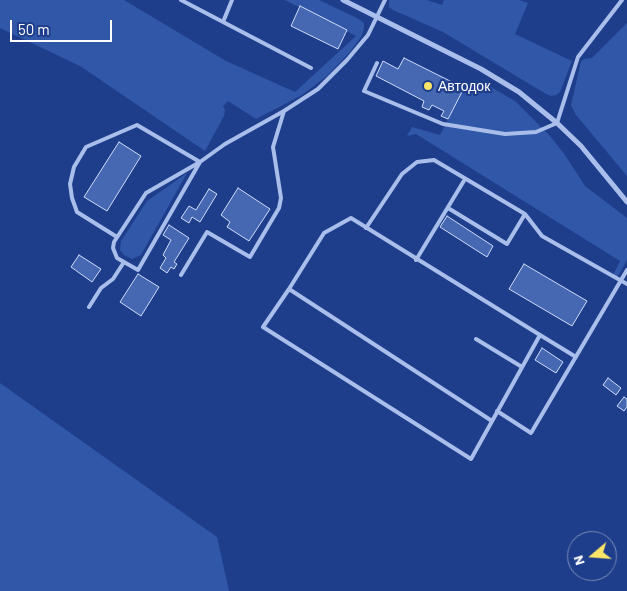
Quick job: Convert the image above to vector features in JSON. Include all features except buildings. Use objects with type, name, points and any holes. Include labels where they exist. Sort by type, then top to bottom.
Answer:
[{"type":"street","points":[[343,0],[501,80],[520,92],[558,123],[581,146],[627,202]]},
{"type":"lane","points":[[181,0],[311,68]]},
{"type":"lane","points":[[223,22],[232,0]]},
{"type":"lane","points":[[200,162],[138,270],[116,258],[114,242],[146,193],[318,89],[347,60],[368,35],[378,18],[385,0]]},
{"type":"lane","points":[[377,63],[364,91],[443,124],[505,134],[536,132],[558,123],[578,57],[622,0]]},
{"type":"lane","points":[[181,275],[207,232],[250,257],[279,208],[281,198],[273,147],[284,111]]},
{"type":"lane","points":[[117,237],[77,212],[72,198],[70,184],[74,167],[86,147],[137,126],[200,162]]},
{"type":"lane","points":[[366,228],[402,174],[417,162],[434,160],[525,214],[542,236],[627,284]]},
{"type":"lane","points":[[416,260],[465,179]]},
{"type":"lane","points":[[448,208],[507,244],[525,214]]},
{"type":"lane","points":[[540,336],[471,458],[263,327],[324,233],[351,218],[416,260],[576,357]]},
{"type":"lane","points":[[89,307],[101,288],[113,279],[124,262]]},
{"type":"lane","points":[[498,411],[531,433],[627,270]]},
{"type":"lane","points":[[289,289],[492,421]]},
{"type":"lane","points":[[476,339],[522,367]]},
{"type":"shaded area","points":[[0,0],[124,0],[226,61],[295,92],[356,36],[285,0],[319,0],[357,18],[364,23],[364,29],[361,37],[349,53],[327,76],[302,95],[256,119],[228,101],[223,106],[225,110],[224,116],[205,151],[80,66],[0,28]]},
{"type":"shaded area","points":[[389,0],[427,0],[442,5],[444,0],[519,0],[528,3],[515,34],[572,61],[560,92],[551,96],[546,94],[443,32],[393,10],[389,7]]},
{"type":"shaded area","points":[[627,23],[627,176],[576,115],[571,105],[581,61],[592,58]]},
{"type":"shaded area","points":[[472,83],[491,87],[515,101],[550,136],[585,186],[627,218],[627,260],[618,276],[613,275],[620,261],[416,134],[407,136],[412,127],[440,135],[464,88]]},
{"type":"shaded area","points":[[187,173],[141,255],[132,259],[124,255],[120,250],[121,241],[147,201]]},
{"type":"shaded area","points":[[0,383],[217,537],[229,591],[0,591]]},
{"type":"place","name":"Автодок","points":[[428,86]]}]
